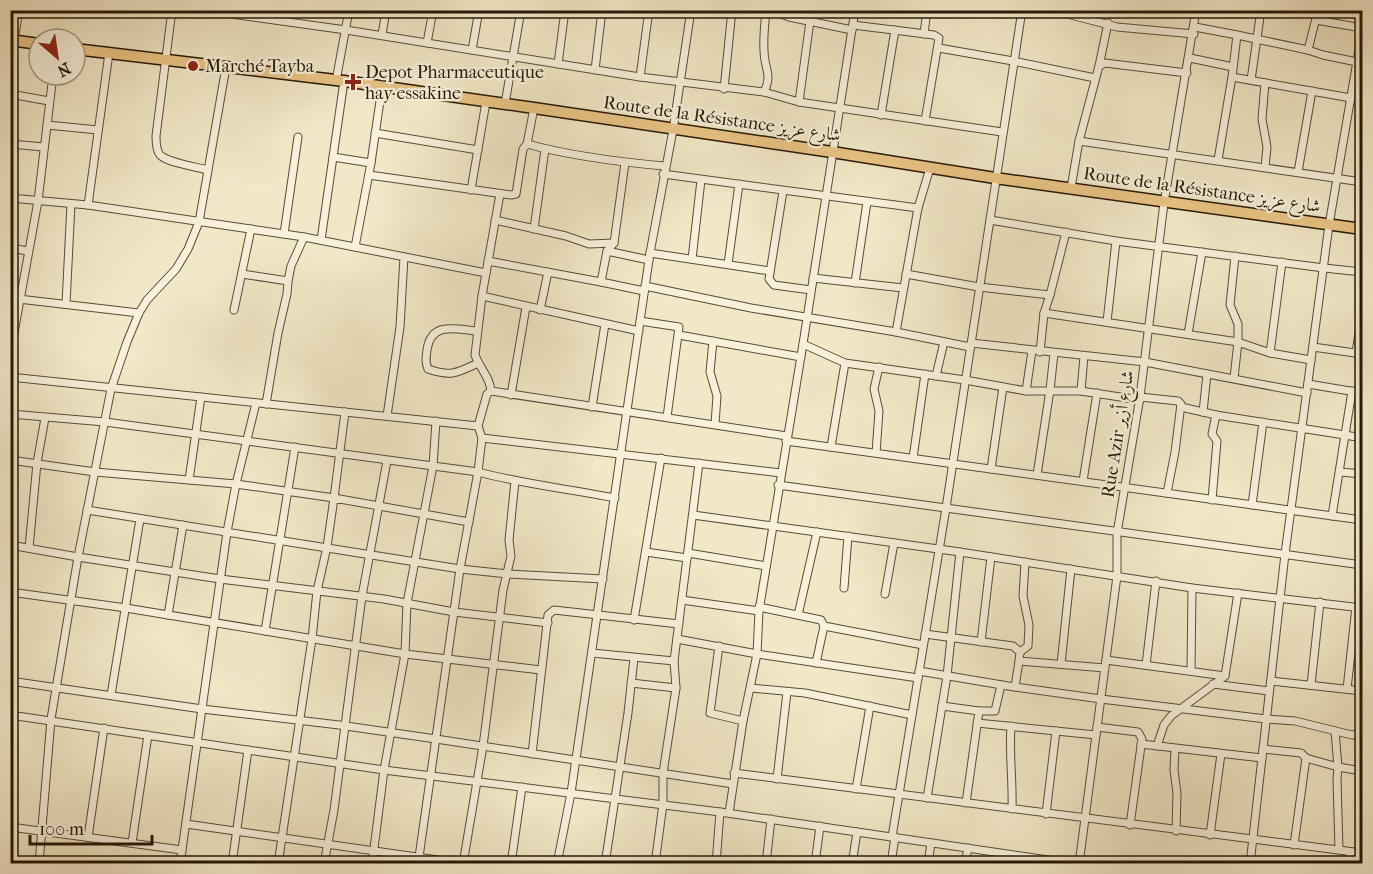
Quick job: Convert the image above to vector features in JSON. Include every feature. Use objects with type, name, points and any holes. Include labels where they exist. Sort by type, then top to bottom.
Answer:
[{"type":"main road","points":[[12,40],[27,42]]},
{"type":"main road","name":"Route de la Résistance شارع عزيز","points":[[87,50],[340,81],[534,108],[1164,203],[1362,229]]},
{"type":"street","points":[[10,64],[12,40],[19,10]]},
{"type":"street","points":[[172,10],[156,136],[157,149],[160,156],[168,160],[208,170]]},
{"type":"street","points":[[202,10],[252,14],[640,77],[724,89],[764,92],[799,102],[839,109],[1002,132]]},
{"type":"street","points":[[321,240],[349,10]]},
{"type":"street","points":[[382,35],[386,10]]},
{"type":"street","points":[[427,43],[433,10]]},
{"type":"street","points":[[472,50],[479,10]]},
{"type":"street","points":[[505,104],[521,10]]},
{"type":"street","points":[[558,64],[565,10]]},
{"type":"street","points":[[595,70],[602,10]]},
{"type":"street","points":[[640,77],[649,10]]},
{"type":"street","points":[[557,864],[571,793],[649,256],[664,166],[673,130],[691,10]]},
{"type":"street","points":[[724,89],[732,10]]},
{"type":"street","points":[[764,92],[769,82],[764,50],[766,10]]},
{"type":"street","points":[[772,10],[810,21],[852,28],[895,30],[936,36],[939,40],[939,48],[926,121]]},
{"type":"street","points":[[729,813],[743,721],[757,654],[759,609],[855,10]]},
{"type":"street","points":[[924,34],[927,10]]},
{"type":"street","points":[[891,864],[898,795],[946,508],[1022,10]]},
{"type":"street","points":[[1052,10],[1117,27],[1194,30],[1237,35],[1323,55],[1359,58]]},
{"type":"street","name":"Rue Azir شارع أزير","points":[[1077,864],[1117,576],[1117,532],[1140,399],[1164,203],[1190,58],[1196,10]]},
{"type":"street","points":[[1251,80],[1261,10]]},
{"type":"street","points":[[1308,50],[1318,10]]},
{"type":"street","points":[[1250,864],[1291,510],[1329,225],[1362,30],[1316,20]]},
{"type":"street","points":[[799,102],[810,21]]},
{"type":"street","points":[[1071,188],[1079,141],[1108,23]]},
{"type":"street","points":[[881,115],[895,30]]},
{"type":"street","points":[[1218,160],[1237,35]]},
{"type":"street","points":[[939,48],[1095,78]]},
{"type":"street","points":[[87,205],[109,53]]},
{"type":"street","points":[[1190,58],[1233,67]]},
{"type":"street","points":[[1099,66],[1105,63],[1187,73]]},
{"type":"street","points":[[39,864],[51,719],[56,686],[78,557],[111,389],[139,313],[147,300],[176,269],[188,249],[199,222],[226,67]]},
{"type":"street","points":[[1232,77],[1351,98]]},
{"type":"street","points":[[1265,83],[1262,119],[1268,147],[1265,167]]},
{"type":"street","points":[[10,355],[38,201],[51,87]]},
{"type":"street","points":[[355,247],[369,175],[382,87]]},
{"type":"street","points":[[1353,87],[1362,90]]},
{"type":"street","points":[[1298,172],[1312,91]]},
{"type":"street","points":[[10,94],[49,101]]},
{"type":"street","points":[[471,189],[486,102]]},
{"type":"street","points":[[369,175],[514,195],[518,192],[523,149],[527,144],[534,108]]},
{"type":"street","points":[[47,125],[98,130]]},
{"type":"street","points":[[375,133],[478,150]]},
{"type":"street","points":[[284,234],[298,137]]},
{"type":"street","points":[[1079,141],[1362,182]]},
{"type":"street","points":[[10,144],[44,147]]},
{"type":"street","points":[[527,144],[625,163],[664,166]]},
{"type":"street","points":[[534,229],[544,149]]},
{"type":"street","points":[[333,156],[371,163]]},
{"type":"street","points":[[601,282],[607,251],[614,243],[625,163]]},
{"type":"street","points":[[896,332],[918,208],[930,168]]},
{"type":"street","points":[[663,174],[918,208]]},
{"type":"street","points":[[692,259],[701,180]]},
{"type":"street","points":[[728,264],[740,184]]},
{"type":"street","points":[[783,191],[769,279],[774,285],[811,290]]},
{"type":"street","points":[[418,860],[460,568],[478,472],[482,438],[478,426],[487,394],[490,391],[490,381],[478,363],[476,355],[477,331],[500,194]]},
{"type":"street","points":[[10,198],[87,205],[304,237],[486,273]]},
{"type":"street","points":[[855,283],[867,201]]},
{"type":"street","points":[[66,304],[71,204]]},
{"type":"street","points":[[495,220],[566,236],[588,244],[614,243]]},
{"type":"street","points":[[990,220],[1116,241],[1362,272]]},
{"type":"street","points":[[234,310],[251,229]]},
{"type":"street","points":[[1026,391],[1066,232]]},
{"type":"street","points":[[266,404],[291,266],[304,237]]},
{"type":"street","points":[[1107,322],[1116,241]]},
{"type":"street","points":[[10,248],[28,251]]},
{"type":"street","points":[[607,251],[692,259],[770,271]]},
{"type":"street","points":[[1188,334],[1202,252]]},
{"type":"street","points":[[1234,378],[1238,324],[1230,305],[1235,256]]},
{"type":"street","points":[[387,416],[400,327],[404,257]]},
{"type":"street","points":[[488,261],[944,342],[1145,362],[1307,393]]},
{"type":"street","points":[[1270,353],[1282,262]]},
{"type":"street","points":[[540,310],[548,272]]},
{"type":"street","points":[[242,274],[288,281]]},
{"type":"street","points":[[906,274],[979,287],[1050,295]]},
{"type":"street","points":[[813,278],[903,288]]},
{"type":"street","points":[[482,296],[639,331]]},
{"type":"street","points":[[10,298],[139,313]]},
{"type":"street","points":[[511,395],[526,307]]},
{"type":"street","points":[[1313,347],[1359,353],[1362,312]]},
{"type":"street","points":[[1044,313],[1238,342],[1270,353],[1311,360]]},
{"type":"street","points":[[640,321],[678,326],[680,330],[667,417]]},
{"type":"street","points":[[592,407],[605,324]]},
{"type":"street","points":[[477,331],[445,328],[437,330],[428,345],[426,363],[428,369],[456,374],[478,363]]},
{"type":"street","points":[[679,335],[801,357]]},
{"type":"street","points":[[713,341],[710,372],[717,396],[715,424]]},
{"type":"street","points":[[936,376],[944,342]]},
{"type":"street","points":[[803,344],[845,363],[1026,391],[1081,391],[1140,399],[1178,401],[1181,407],[1167,493]]},
{"type":"street","points":[[1037,475],[1054,353]]},
{"type":"street","points":[[1081,391],[1084,356]]},
{"type":"street","points":[[831,447],[845,363]]},
{"type":"street","points":[[876,453],[879,411],[874,389],[879,367]]},
{"type":"street","points":[[914,458],[925,374]]},
{"type":"street","points":[[1203,412],[1207,374]]},
{"type":"street","points":[[10,377],[478,426]]},
{"type":"street","points":[[1308,384],[1362,393]]},
{"type":"street","points":[[991,469],[1003,387]]},
{"type":"street","points":[[490,391],[715,424],[831,447],[1362,520]]},
{"type":"street","points":[[1332,516],[1352,391]]},
{"type":"street","points":[[1083,481],[1096,393]]},
{"type":"street","points":[[189,480],[201,398]]},
{"type":"street","points":[[180,864],[226,532],[256,403]]},
{"type":"street","points":[[1181,407],[1216,415],[1362,438]]},
{"type":"street","points":[[279,864],[317,591],[327,547],[345,412]]},
{"type":"street","points":[[10,414],[105,422],[478,472],[514,481],[615,498]]},
{"type":"street","points":[[1212,500],[1217,441],[1212,434],[1216,415]]},
{"type":"street","points":[[29,549],[37,463],[45,418]]},
{"type":"street","points":[[372,864],[384,770],[405,654],[407,603],[433,466],[436,421]]},
{"type":"street","points":[[1252,505],[1263,422]]},
{"type":"street","points":[[482,438],[780,473]]},
{"type":"street","points":[[265,631],[295,447]]},
{"type":"street","points":[[634,620],[661,458]]},
{"type":"street","points":[[10,460],[95,472],[236,484],[288,491],[469,522]]},
{"type":"street","points":[[324,864],[357,646],[362,596],[387,461]]},
{"type":"street","points":[[655,864],[663,804],[663,773],[676,688],[674,661],[699,463]]},
{"type":"street","points":[[1340,472],[1362,474]]},
{"type":"street","points":[[186,824],[326,843],[418,860],[464,863],[483,746],[499,618],[511,556],[509,540],[514,481]]},
{"type":"street","points":[[778,485],[1362,565]]},
{"type":"street","points":[[87,510],[460,568],[508,574],[603,579]]},
{"type":"street","points":[[693,515],[1071,568],[1192,588],[1359,607],[1347,689]]},
{"type":"street","points":[[111,695],[140,519]]},
{"type":"street","points":[[168,615],[183,525]]},
{"type":"street","points":[[798,615],[817,532]]},
{"type":"street","points":[[844,588],[848,536]]},
{"type":"street","points":[[885,594],[894,543]]},
{"type":"street","points":[[10,545],[220,579],[362,596],[454,612],[548,623]]},
{"type":"street","points":[[646,552],[766,566]]},
{"type":"street","points":[[927,798],[947,676],[949,638],[960,552]]},
{"type":"street","points":[[981,642],[992,557]]},
{"type":"street","points":[[1015,687],[1020,656],[1028,646],[1030,638],[1023,596],[1026,562]]},
{"type":"street","points":[[1061,664],[1071,568]]},
{"type":"street","points":[[1146,665],[1156,581]]},
{"type":"street","points":[[1191,671],[1192,588]]},
{"type":"street","points":[[10,622],[13,592],[71,599],[405,654],[541,670]]},
{"type":"street","points":[[1157,746],[1164,724],[1179,708],[1225,676],[1238,593]]},
{"type":"street","points":[[682,600],[798,615],[818,619],[824,626],[923,645]]},
{"type":"street","points":[[1311,685],[1320,602]]},
{"type":"street","points":[[532,754],[548,615],[554,610],[679,624]]},
{"type":"street","points":[[816,663],[824,626]]},
{"type":"street","points":[[925,634],[1013,646],[1020,656],[1061,664],[1105,668]]},
{"type":"street","points":[[677,639],[816,663],[918,675],[947,676],[1101,699],[1295,721],[1352,735],[1360,734],[1362,731]]},
{"type":"street","points":[[719,646],[710,712],[743,721]]},
{"type":"street","points":[[592,653],[674,661]]},
{"type":"street","points":[[605,864],[634,658]]},
{"type":"street","points":[[1106,660],[1225,676]]},
{"type":"street","points":[[10,681],[202,709],[391,732],[733,784]]},
{"type":"street","points":[[1271,681],[1362,691]]},
{"type":"street","points":[[631,682],[676,688]]},
{"type":"street","points":[[1213,684],[1269,692]]},
{"type":"street","points":[[942,706],[995,711],[1001,685]]},
{"type":"street","points":[[751,688],[787,692],[912,715]]},
{"type":"street","points":[[777,779],[787,692]]},
{"type":"street","points":[[856,789],[870,706]]},
{"type":"street","points":[[966,803],[979,711]]},
{"type":"street","points":[[10,715],[51,719],[384,770],[663,804],[1077,864]]},
{"type":"street","points":[[977,723],[1056,731],[1138,732],[1141,735],[1141,744],[1130,825]]},
{"type":"street","points":[[1011,726],[1012,809]]},
{"type":"street","points":[[88,837],[104,728]]},
{"type":"street","points":[[1046,814],[1056,731]]},
{"type":"street","points":[[1335,731],[1340,850]]},
{"type":"street","points":[[132,843],[148,735]]},
{"type":"street","points":[[1141,744],[1262,758]]},
{"type":"street","points":[[1175,748],[1176,831]]},
{"type":"street","points":[[1263,749],[1301,753],[1306,758],[1362,771]]},
{"type":"street","points":[[232,864],[248,750]]},
{"type":"street","points":[[1210,835],[1221,753]]},
{"type":"street","points":[[1294,845],[1306,758]]},
{"type":"street","points":[[735,773],[1362,853]]},
{"type":"street","points":[[511,864],[522,787]]},
{"type":"street","points":[[716,864],[720,812]]},
{"type":"street","points":[[766,864],[771,819]]},
{"type":"street","points":[[815,864],[820,826]]},
{"type":"street","points":[[10,827],[182,850]]},
{"type":"street","points":[[852,864],[857,832]]},
{"type":"street","points":[[928,864],[931,843]]},
{"type":"street","points":[[965,864],[968,848]]},
{"type":"street","points":[[1348,864],[1350,852]]},
{"type":"place","name":"Marché Tayba","points":[[193,66]]},
{"type":"place","name":"Depot Pharmaceutique hay essakine","points":[[353,82]]}]
